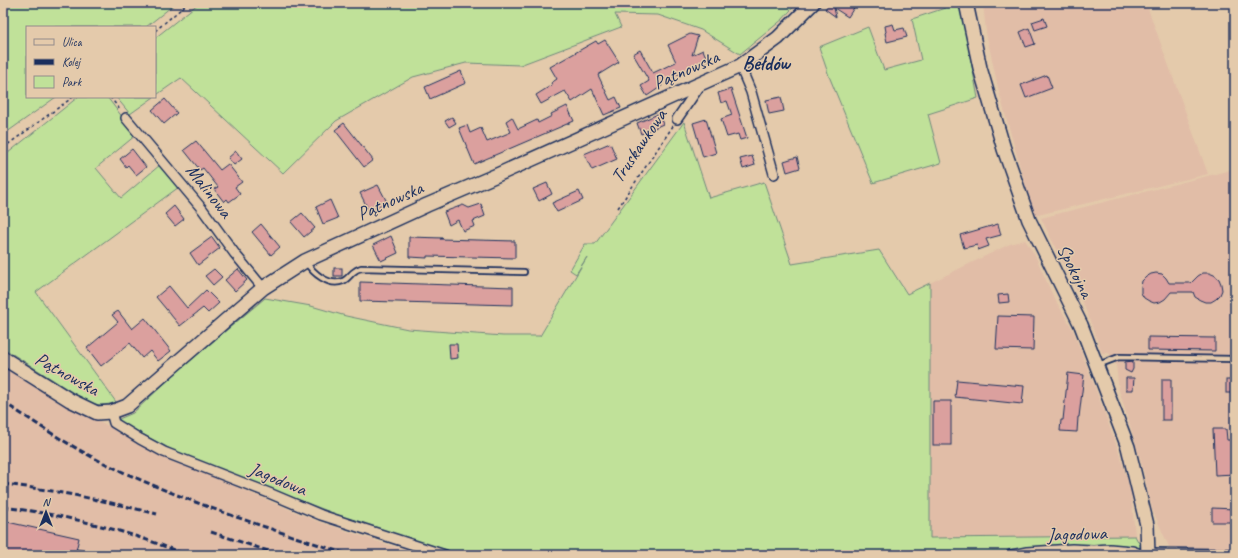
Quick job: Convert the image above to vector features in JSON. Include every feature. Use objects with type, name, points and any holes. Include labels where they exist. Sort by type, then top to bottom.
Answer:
[{"type":"street","name":"Pątnowska","points":[[3,358],[70,400],[97,413],[111,412],[127,406],[263,288],[305,261],[740,66],[778,38],[813,3]]},
{"type":"street","name":"Spokojna","points":[[966,3],[982,76],[1004,150],[1029,220],[1082,325],[1128,447],[1147,525],[1146,554]]},
{"type":"street","points":[[740,66],[751,92],[774,174]]},
{"type":"street","name":"Truskawkowa","points":[[677,119],[700,84]]},
{"type":"street","name":"Malinowa","points":[[126,118],[203,210],[235,254],[263,288]]},
{"type":"street","name":"Jagodowa","points":[[111,412],[114,423],[164,452],[269,493],[320,515],[445,555]]},
{"type":"street","name":"Jagodowa","points":[[1011,555],[1027,552],[1072,549],[1110,549],[1146,554]]},
{"type":"lane","points":[[305,261],[314,273],[327,281],[333,282],[343,281],[361,268],[524,272]]},
{"type":"lane","points":[[1097,365],[1119,357],[1235,359]]},
{"type":"lane","points":[[1146,554],[1235,552]]},
{"type":"path","points":[[156,30],[188,3]]},
{"type":"path","points":[[3,148],[72,98]]},
{"type":"path","points":[[111,98],[126,118]]},
{"type":"path","name":"Truskawkowa","points":[[618,208],[677,119]]},
{"type":"shaded area","points":[[983,3],[1146,3],[1208,174],[1034,216],[999,92],[986,32]]},
{"type":"shaded area","points":[[1235,169],[1235,555],[1172,555],[1152,509],[1141,461],[1119,390],[1116,365],[1109,353],[1102,353],[1085,308],[1041,218]]},
{"type":"shaded area","points":[[1025,240],[1035,255],[1053,296],[1072,328],[1093,382],[1119,452],[1131,492],[1135,536],[930,538],[930,283],[1010,244]]},
{"type":"shaded area","points":[[3,364],[52,395],[121,433],[220,480],[314,520],[423,555],[3,555]]},
{"type":"green space","points":[[3,3],[176,3],[147,26],[26,26],[26,98],[55,98],[3,135]]},
{"type":"green space","points":[[199,3],[797,3],[783,19],[740,54],[701,30],[658,15],[615,14],[621,27],[520,65],[466,63],[413,77],[336,121],[283,173],[181,78],[156,95],[156,37]]},
{"type":"green space","points":[[960,3],[978,98],[928,114],[941,163],[873,183],[829,76],[819,47],[868,27],[884,70],[921,60],[912,19]]},
{"type":"green space","points":[[77,98],[108,98],[136,135],[96,168],[121,198],[160,165],[179,187],[36,292],[116,402],[98,405],[86,401],[3,348],[3,157]]},
{"type":"green space","points":[[117,98],[153,98],[130,114]]},
{"type":"green space","points":[[684,122],[709,198],[764,182],[792,264],[879,250],[907,294],[930,283],[930,538],[1135,536],[1140,548],[1125,546],[1015,550],[1001,555],[459,555],[371,528],[178,453],[120,422],[119,419],[133,413],[179,370],[265,298],[311,306],[346,316],[408,329],[503,336],[540,336],[587,257],[576,274],[570,270],[585,244],[595,244]]},
{"type":"building","points":[[827,3],[857,3],[848,17],[834,8],[836,17],[825,9],[829,4]]},
{"type":"building","points":[[1044,18],[1047,26],[1035,30],[1032,22]]},
{"type":"building","points":[[893,24],[895,30],[904,28],[907,37],[887,42],[885,26]]},
{"type":"building","points":[[1029,28],[1035,44],[1026,47],[1020,32]]},
{"type":"building","points":[[690,34],[698,36],[692,55],[703,50],[708,61],[660,83],[662,86],[647,96],[641,86],[649,81],[633,54],[640,50],[653,73],[676,62],[668,45]]},
{"type":"building","points":[[605,40],[619,62],[598,75],[610,100],[616,97],[621,108],[604,115],[592,89],[572,102],[565,91],[541,104],[536,95],[552,85],[551,83],[557,79],[550,67],[596,41],[598,44]]},
{"type":"building","points":[[461,71],[466,83],[430,99],[425,87]]},
{"type":"building","points":[[1047,75],[1052,88],[1026,98],[1021,85]]},
{"type":"building","points":[[731,89],[747,138],[740,140],[738,134],[727,137],[721,119],[732,115],[727,101],[721,103],[718,93]]},
{"type":"building","points":[[781,97],[784,111],[769,114],[766,100]]},
{"type":"building","points":[[165,99],[177,113],[164,124],[152,110]]},
{"type":"building","points":[[567,106],[574,121],[474,164],[459,128],[467,125],[470,133],[481,128],[487,142],[511,132],[506,121],[512,117],[518,129],[537,120],[538,123]]},
{"type":"building","points":[[658,114],[663,124],[641,134],[637,123]]},
{"type":"building","points":[[452,117],[456,123],[449,127],[445,121]]},
{"type":"building","points":[[706,119],[716,153],[703,157],[693,123]]},
{"type":"building","points":[[344,123],[373,160],[364,167],[335,130]]},
{"type":"building","points":[[196,141],[220,170],[228,164],[242,182],[235,187],[240,194],[229,202],[227,199],[224,202],[214,189],[218,187],[203,168],[200,170],[184,150]]},
{"type":"building","points":[[610,143],[617,159],[592,170],[584,154]]},
{"type":"building","points":[[132,149],[146,167],[136,175],[128,165],[126,167],[120,159]]},
{"type":"building","points":[[236,151],[242,159],[234,165],[228,158]]},
{"type":"building","points":[[752,156],[755,165],[743,169],[740,159]]},
{"type":"building","points":[[797,157],[800,168],[787,172],[784,161]]},
{"type":"building","points":[[547,183],[552,194],[539,201],[533,189]]},
{"type":"building","points":[[378,185],[387,202],[369,211],[360,193]]},
{"type":"building","points":[[579,191],[583,200],[557,212],[552,203]]},
{"type":"building","points":[[330,200],[338,218],[323,224],[316,207]]},
{"type":"building","points":[[481,204],[485,216],[473,221],[475,226],[463,231],[458,220],[449,225],[444,212],[463,205],[469,208]]},
{"type":"building","points":[[174,206],[184,219],[175,226],[165,214]]},
{"type":"building","points":[[302,213],[315,228],[304,237],[291,222]]},
{"type":"building","points":[[261,224],[280,247],[271,255],[252,232]]},
{"type":"building","points":[[998,224],[1001,235],[986,239],[989,246],[978,250],[977,245],[964,248],[960,235]]},
{"type":"building","points":[[391,236],[398,253],[381,261],[373,245]]},
{"type":"building","points":[[212,237],[220,248],[198,265],[190,253]]},
{"type":"building","points":[[409,237],[515,241],[515,258],[409,257]]},
{"type":"building","points":[[334,268],[342,268],[342,276],[334,276]]},
{"type":"building","points":[[214,269],[222,277],[213,285],[205,276]]},
{"type":"building","points":[[238,269],[247,280],[235,291],[225,280]]},
{"type":"building","points":[[1156,273],[1162,274],[1169,283],[1191,283],[1203,273],[1209,273],[1219,279],[1222,290],[1220,295],[1211,302],[1200,300],[1195,297],[1193,292],[1171,292],[1165,299],[1154,303],[1144,298],[1141,293],[1141,287],[1142,281],[1146,277]]},
{"type":"building","points":[[360,282],[513,287],[513,305],[360,301]]},
{"type":"building","points":[[169,286],[187,308],[206,290],[219,303],[208,313],[203,308],[180,326],[156,297]]},
{"type":"building","points":[[1008,294],[1009,302],[999,303],[998,295]]},
{"type":"building","points":[[118,311],[132,329],[145,318],[171,351],[158,361],[150,351],[142,358],[130,343],[101,366],[87,348],[118,322],[112,315]]},
{"type":"building","points":[[998,316],[1034,317],[1033,350],[996,349]]},
{"type":"building","points":[[1148,337],[1215,338],[1215,351],[1148,350]]},
{"type":"building","points":[[449,344],[457,344],[458,358],[450,359]]},
{"type":"building","points":[[1133,361],[1133,369],[1131,373],[1125,370],[1125,362]]},
{"type":"building","points":[[1068,373],[1084,375],[1077,432],[1060,431],[1061,420],[1063,420]]},
{"type":"building","points":[[1126,378],[1134,378],[1133,390],[1126,390]]},
{"type":"building","points":[[1162,379],[1171,379],[1171,420],[1162,420]]},
{"type":"building","points":[[957,380],[1024,386],[1022,404],[955,397]]},
{"type":"building","points":[[1226,380],[1235,380],[1235,393],[1226,393]]},
{"type":"building","points":[[933,401],[951,401],[951,445],[933,445]]},
{"type":"building","points":[[1213,429],[1226,429],[1227,440],[1235,440],[1235,474],[1215,475]]},
{"type":"building","points":[[1212,508],[1235,509],[1235,522],[1212,522]]},
{"type":"building","points":[[3,521],[79,538],[75,555],[3,555]]},
{"type":"railway","points":[[3,402],[78,449],[134,477],[194,502],[350,555]]},
{"type":"railway","points":[[3,484],[80,496],[157,514]]},
{"type":"railway","points":[[3,507],[50,514],[119,531],[186,555]]},
{"type":"railway","points":[[211,532],[280,555]]},
{"type":"railway","points":[[76,550],[102,555]]},
{"type":"district","name":"Bełdów","points":[[766,63]]}]
